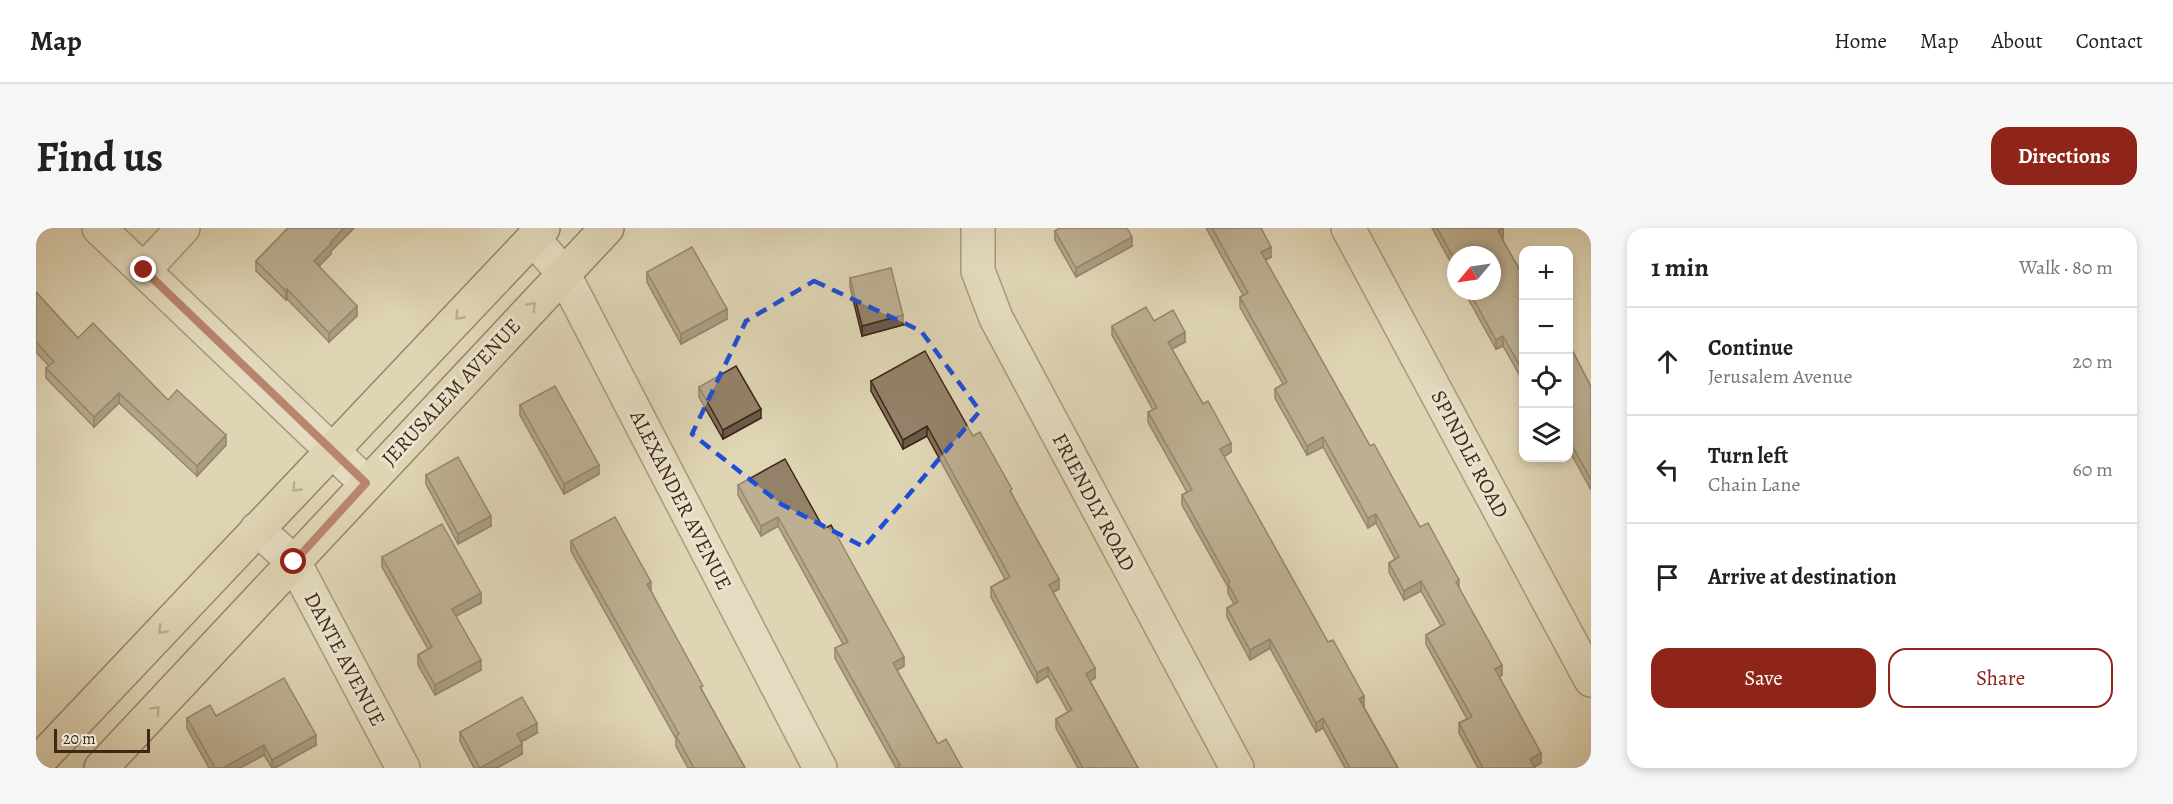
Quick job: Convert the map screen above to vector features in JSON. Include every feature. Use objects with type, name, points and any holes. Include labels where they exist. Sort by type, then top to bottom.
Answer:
[{"type":"main road","name":"JERUSALEM AVENUE","points":[[101,768],[607,228]]},
{"type":"main road","points":[[36,764],[538,233]]},
{"type":"street","points":[[99,228],[366,483]]},
{"type":"street","points":[[144,270],[183,228]]},
{"type":"street","name":"FRIENDLY ROAD","points":[[978,228],[978,270],[996,318],[1237,768]]},
{"type":"street","name":"SPINDLE ROAD","points":[[1348,228],[1591,680]]},
{"type":"street","name":"ALEXANDER AVENUE","points":[[538,233],[563,273],[820,768]]},
{"type":"street","name":"DANTE AVENUE","points":[[257,529],[294,562],[403,768]]},
{"type":"highlighted area","points":[[814,281],[921,331],[980,411],[864,547],[781,504],[692,434],[746,321]]},
{"type":"building","points":[[288,228],[344,228],[314,261],[357,306],[329,333],[287,289],[286,291],[256,261]]},
{"type":"building","points":[[1060,228],[1127,228],[1132,237],[1076,268],[1055,231]]},
{"type":"building","points":[[1212,228],[1261,228],[1271,247],[1261,252],[1370,446],[1374,444],[1420,527],[1428,523],[1459,580],[1456,582],[1502,665],[1495,669],[1541,753],[1530,759],[1535,768],[1483,768],[1459,723],[1472,717],[1426,635],[1445,624],[1421,581],[1404,591],[1389,563],[1399,557],[1376,514],[1368,518],[1323,437],[1307,446],[1275,389],[1287,382],[1240,297],[1248,293]]},
{"type":"building","points":[[1437,228],[1503,228],[1498,231],[1519,269],[1519,364],[1503,336],[1496,340],[1474,300],[1501,300],[1501,246],[1447,246]]},
{"type":"building","points":[[692,247],[727,309],[681,334],[647,272]]},
{"type":"building","points":[[891,268],[903,315],[862,326],[850,278]]},
{"type":"building","points":[[36,292],[78,338],[93,323],[168,400],[177,390],[226,435],[197,466],[119,393],[94,417],[46,368],[54,362],[36,342]]},
{"type":"building","points":[[1146,307],[1154,321],[1173,310],[1185,332],[1168,342],[1203,404],[1208,401],[1231,443],[1220,449],[1328,642],[1333,640],[1364,696],[1359,699],[1398,768],[1350,768],[1323,718],[1316,723],[1270,639],[1250,650],[1227,608],[1238,602],[1228,584],[1230,582],[1182,495],[1192,490],[1148,412],[1157,408],[1112,326]]},
{"type":"building","points":[[925,351],[973,436],[980,432],[1059,579],[1049,585],[1095,668],[1086,674],[1138,768],[1083,768],[1056,719],[1072,710],[1048,667],[1037,673],[991,587],[1010,577],[927,426],[903,440],[871,381]]},
{"type":"building","points":[[1573,352],[1591,387],[1591,480],[1573,447]]},
{"type":"building","points":[[736,366],[761,409],[723,430],[699,387]]},
{"type":"building","points":[[555,386],[599,465],[564,484],[520,405]]},
{"type":"building","points":[[458,457],[491,516],[458,534],[426,475]]},
{"type":"building","points":[[785,459],[824,529],[831,525],[904,657],[893,663],[938,744],[946,739],[962,768],[899,768],[900,765],[835,648],[848,642],[778,517],[761,526],[738,485]]},
{"type":"building","points":[[615,517],[651,582],[647,584],[703,686],[700,687],[745,768],[694,768],[676,736],[679,734],[571,541]]},
{"type":"building","points":[[442,524],[481,593],[452,609],[481,660],[435,685],[418,655],[432,647],[382,557]]},
{"type":"building","points":[[284,678],[316,735],[272,760],[264,745],[223,768],[215,768],[187,718],[210,705],[216,716]]},
{"type":"building","points":[[522,697],[537,723],[517,734],[522,744],[480,768],[460,732]]},
{"type":"route","points":[[144,270],[366,483],[294,562]]}]
